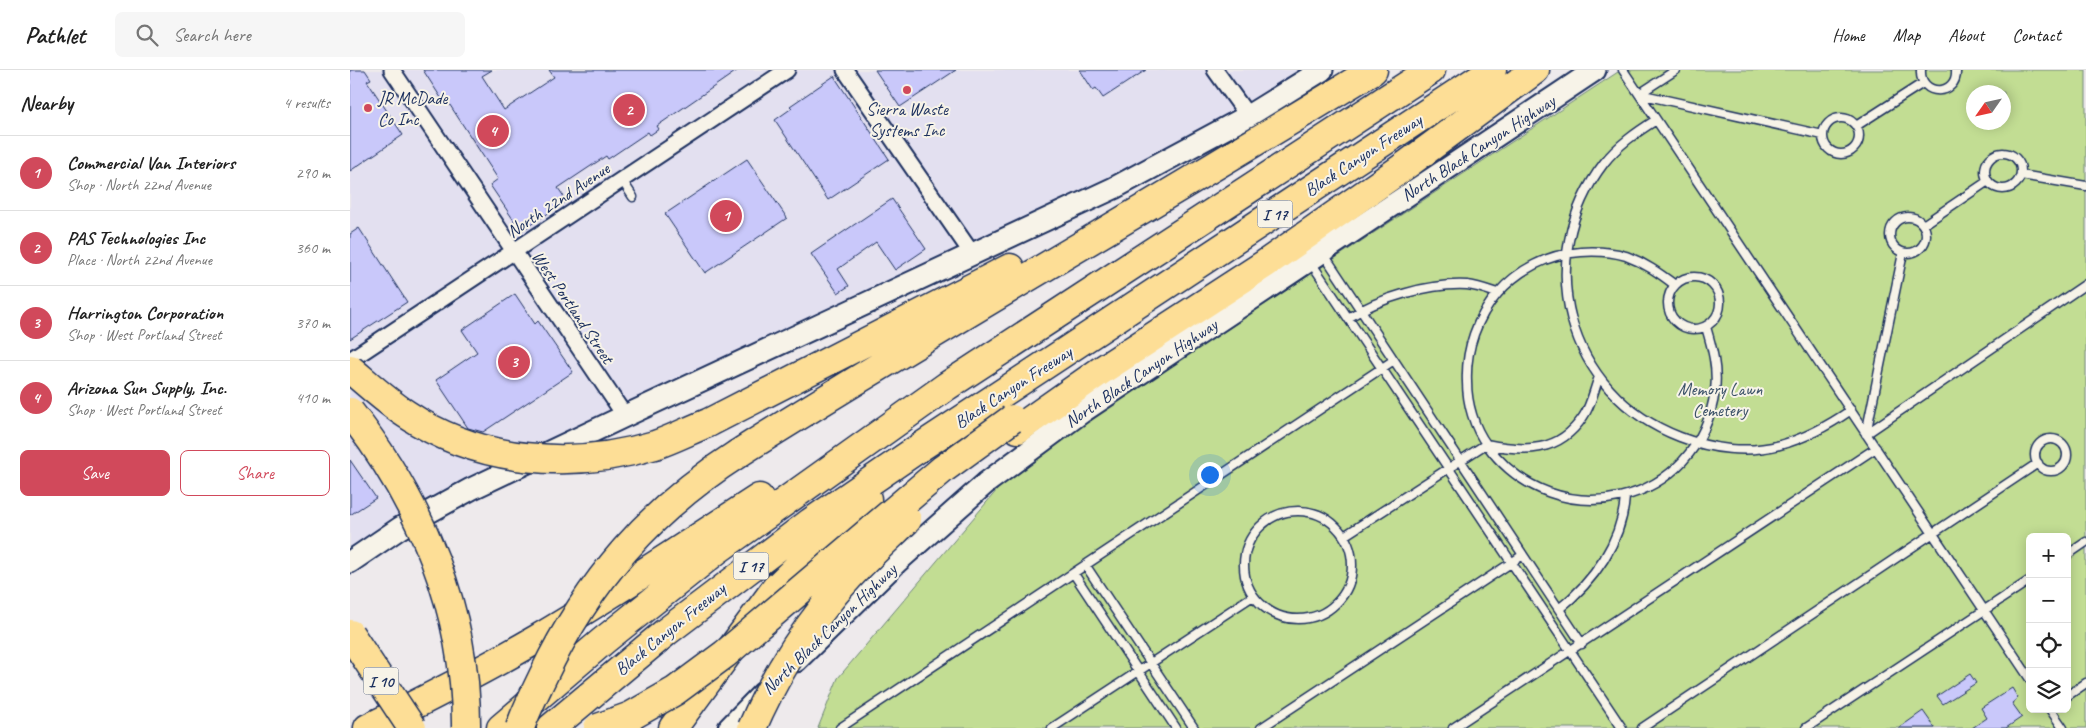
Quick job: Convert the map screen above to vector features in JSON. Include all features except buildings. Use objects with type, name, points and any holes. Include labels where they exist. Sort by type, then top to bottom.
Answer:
[{"type":"highway","points":[[520,728],[559,642],[610,566],[636,536],[679,496],[717,467],[831,395],[1163,196],[1252,145],[1373,70]]},
{"type":"highway","name":"Black Canyon Freeway","points":[[502,728],[603,641],[702,561],[946,386],[1430,70]]},
{"type":"highway","name":"Black Canyon Freeway","points":[[551,728],[723,587],[811,522],[916,450],[1492,70]]},
{"type":"highway","points":[[598,728],[638,712],[675,691],[711,665],[943,469],[1102,370],[1272,259],[1535,70]]},
{"type":"highway","points":[[350,368],[388,402],[408,415],[432,429],[475,448],[503,454],[574,460],[619,454],[656,444],[708,422],[1092,226],[1163,196]]},
{"type":"highway","points":[[368,728],[538,639],[846,442],[946,386]]},
{"type":"highway","points":[[350,412],[377,447],[410,503],[438,566],[452,613],[462,661],[466,702],[466,728]]},
{"type":"highway","points":[[752,728],[787,660],[828,602],[917,510],[983,455],[1015,424]]},
{"type":"highway","points":[[673,728],[776,588],[916,450]]},
{"type":"highway","name":"I 10","points":[[350,634],[412,728]]},
{"type":"main road","points":[[350,562],[400,528],[435,508],[625,416],[973,256],[1114,188],[1248,116],[1322,70]]},
{"type":"main road","name":"North Black Canyon Highway","points":[[728,728],[896,563],[986,483],[1082,412],[1595,70]]},
{"type":"street","name":"West Portland Street","points":[[392,70],[625,416]]},
{"type":"street","name":"North 22nd Avenue","points":[[350,360],[787,70]]},
{"type":"street","points":[[846,70],[973,256]]},
{"type":"street","points":[[1215,70],[1248,116]]},
{"type":"lane","points":[[1623,70],[2026,673]]},
{"type":"lane","points":[[1640,94],[1676,70]]},
{"type":"lane","points":[[1921,70],[1923,83],[1932,90],[1943,90],[1953,84],[1956,70]]},
{"type":"lane","points":[[1856,126],[1923,83]]},
{"type":"lane","points":[[1640,94],[1823,135]]},
{"type":"lane","points":[[1846,119],[1856,126],[1858,143],[1851,152],[1840,155],[1826,146],[1823,135],[1825,129],[1833,120],[1846,119]]},
{"type":"lane","points":[[1656,120],[1629,138],[1605,162],[1591,182],[1573,220],[1566,253],[1565,286],[1570,318],[1582,349],[1599,377],[1626,407],[1652,425],[1696,444],[1724,449],[1778,446],[1804,438],[1821,430],[1851,410]]},
{"type":"lane","points":[[2000,154],[2011,155],[2016,158],[2021,169],[2021,175],[2015,185],[2010,188],[1998,188],[1988,181],[1985,170],[1987,164],[1994,156],[2000,154]]},
{"type":"lane","points":[[2021,175],[2086,186]]},
{"type":"lane","points":[[622,180],[633,197]]},
{"type":"lane","points":[[1923,225],[1988,181]]},
{"type":"lane","points":[[1906,218],[1918,221],[1923,225],[1926,236],[1922,246],[1914,253],[1903,253],[1893,246],[1890,234],[1892,228],[1900,219],[1906,218]]},
{"type":"lane","points":[[1675,285],[1652,267],[1625,256],[1596,251],[1566,253],[1541,261],[1518,274],[1498,292],[1482,314],[1471,339],[1466,366],[1467,393],[1474,420],[1486,444],[1523,481],[1547,493],[1573,500],[1599,501],[1625,497],[1658,482],[1673,471],[1696,444],[1709,417],[1715,389],[1715,360],[1706,327]]},
{"type":"lane","points":[[1866,434],[1903,253]]},
{"type":"lane","points":[[1315,255],[1360,310],[1582,644]]},
{"type":"lane","points":[[1315,255],[1348,318],[1622,728]]},
{"type":"lane","points":[[1689,277],[1706,279],[1712,284],[1720,299],[1720,307],[1713,322],[1706,327],[1691,330],[1678,324],[1669,312],[1668,298],[1675,285],[1689,277]]},
{"type":"lane","points":[[1866,434],[2086,284]]},
{"type":"lane","points":[[1348,318],[1360,310],[1424,288],[1468,285],[1498,292]]},
{"type":"lane","points":[[840,728],[1394,360]]},
{"type":"lane","points":[[1344,536],[1486,444],[1524,450],[1547,446],[1568,435],[1584,416],[1599,377]]},
{"type":"lane","points":[[2052,439],[2064,447],[2066,451],[2065,461],[2059,468],[2045,470],[2038,463],[2035,454],[2042,442],[2052,439]]},
{"type":"lane","points":[[1453,728],[1876,448]]},
{"type":"lane","points":[[1642,728],[2038,463]]},
{"type":"lane","points":[[1559,609],[1578,594],[1596,572],[1612,546],[1623,516],[1625,497]]},
{"type":"lane","points":[[1301,510],[1318,514],[1333,523],[1344,536],[1351,553],[1352,572],[1347,590],[1336,605],[1320,615],[1302,620],[1283,617],[1266,609],[1253,596],[1246,580],[1244,563],[1247,546],[1255,531],[1268,519],[1284,512],[1301,510]]},
{"type":"lane","points":[[2071,552],[2086,542]]},
{"type":"lane","points":[[1261,728],[1523,555]]},
{"type":"lane","points":[[1086,566],[1194,728]]},
{"type":"lane","points":[[1074,574],[1176,728]]},
{"type":"lane","points":[[1806,728],[2026,583]]},
{"type":"lane","points":[[1052,728],[1253,596]]},
{"type":"lane","points":[[2071,693],[2086,683]]},
{"type":"lane","points":[[2053,713],[2063,728]]},
{"type":"shaded area","points":[[350,70],[1308,70],[1118,178],[350,552]]},
{"type":"green space","name":"Memory Lawn Cemetery","points":[[1621,70],[2086,70],[2086,728],[818,728],[838,678],[1003,483],[1053,444]]},
{"type":"place","name":"Sierra Waste Systems Inc","points":[[907,90]]},
{"type":"place","name":"JR McDade Co Inc","points":[[368,108]]},
{"type":"place","name":"PAS Technologies Inc","points":[[629,110]]},
{"type":"place","name":"Arizona Sun Supply, Inc.","points":[[493,131]]},
{"type":"place","name":"Commercial Van Interiors","points":[[726,216]]},
{"type":"place","name":"Harrington Corporation","points":[[514,362]]}]
